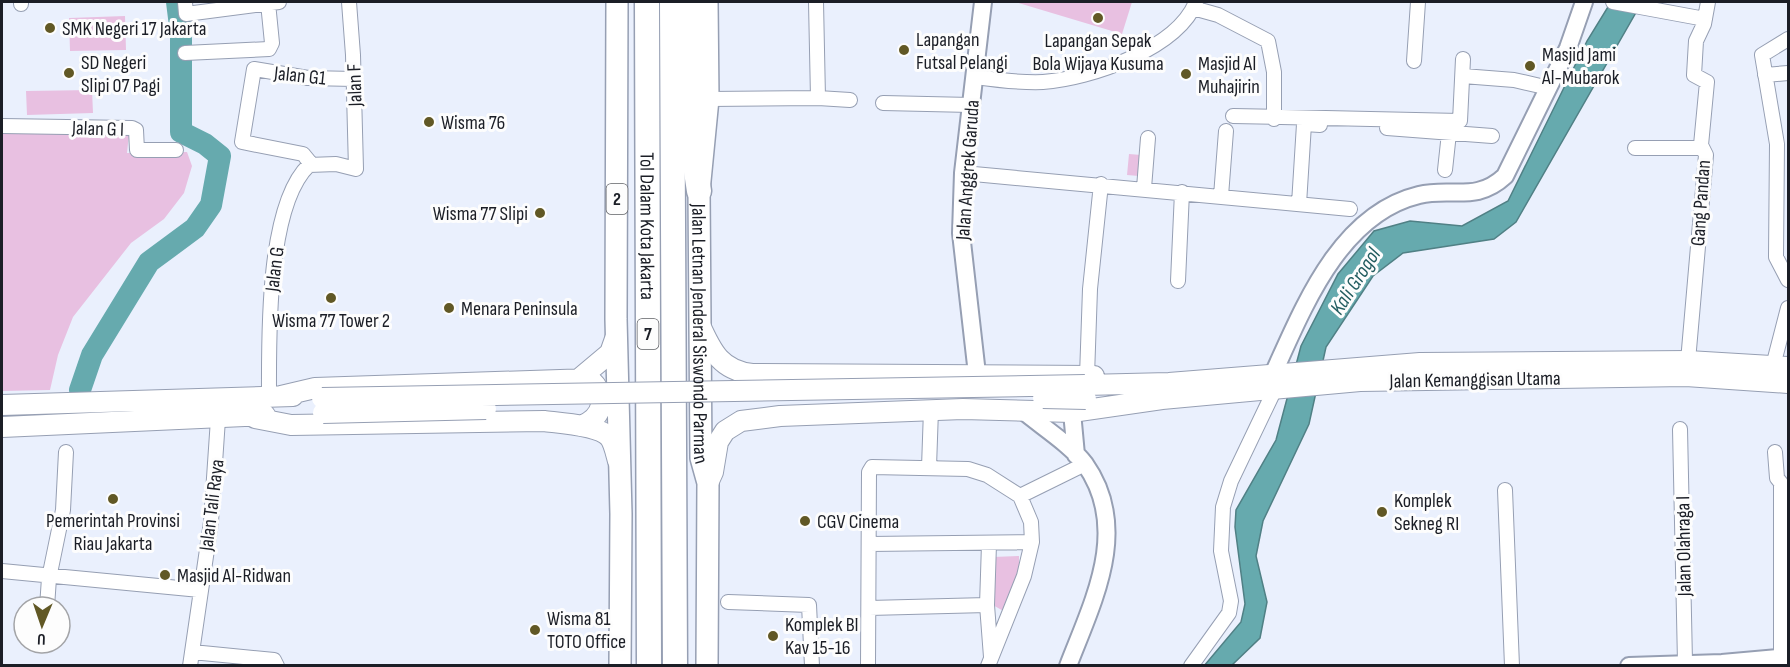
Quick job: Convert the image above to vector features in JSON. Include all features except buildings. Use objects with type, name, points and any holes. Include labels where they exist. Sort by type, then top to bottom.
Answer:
[{"type":"highway","name":"2","points":[[617,2],[616,336],[620,469],[620,666]]},
{"type":"highway","name":"Tol Dalam Kota Jakarta","points":[[648,2],[649,666]]},
{"type":"highway","name":"Tol Dalam Kota Jakarta","points":[[672,2],[675,666]]},
{"type":"highway","points":[[690,2],[690,139],[699,191]]},
{"type":"highway","name":"Jalan Letnan Jenderal Siswondo Parman","points":[[707,2],[708,99],[699,191],[701,458],[708,483],[707,666]]},
{"type":"highway","points":[[708,588],[718,602],[718,666]]},
{"type":"main road","points":[[700,325],[712,351],[724,365],[738,372],[768,375],[977,374],[1083,393],[1165,391]]},
{"type":"main road","points":[[579,380],[610,353],[616,336]]},
{"type":"main road","name":"Jalan Kemanggisan Utama","points":[[1165,391],[1481,361],[1688,361],[1781,367]]},
{"type":"main road","points":[[768,375],[761,382],[758,401],[763,410],[772,417]]},
{"type":"main road","name":"Jalan Kemanggisan Utama","points":[[1326,376],[1686,376],[1788,384]]},
{"type":"main road","points":[[2,405],[315,388],[590,379],[602,396],[598,415],[581,426]]},
{"type":"main road","points":[[2,427],[255,418],[322,405],[1165,391]]},
{"type":"main road","points":[[273,392],[322,405]]},
{"type":"main road","points":[[708,483],[713,472],[718,442],[725,431],[741,421],[772,417],[931,410],[1022,410],[1083,393]]},
{"type":"main road","points":[[255,418],[279,425],[544,422],[581,426],[608,436],[620,469]]},
{"type":"street","name":"Jalan F","points":[[312,165],[336,164],[356,169],[349,2]]},
{"type":"street","points":[[816,2],[818,98]]},
{"type":"street","name":"Jalan Anggrek Garuda","points":[[977,374],[961,253],[963,173],[983,2]]},
{"type":"street","points":[[1414,62],[1418,2]]},
{"type":"street","points":[[1191,666],[1229,613],[1231,601],[1221,551],[1223,507],[1231,481],[1278,380],[1305,307],[1355,232],[1379,212],[1422,194],[1471,193],[1494,186],[1505,176],[1568,48],[1584,2]]},
{"type":"street","points":[[1613,2],[1705,19],[1708,2]]},
{"type":"street","points":[[185,53],[268,49],[272,43],[267,3],[186,8]]},
{"type":"street","points":[[975,77],[1044,82],[1112,67],[1144,51],[1166,36],[1194,5],[1268,41],[1274,72],[1274,118]]},
{"type":"street","name":"Gang Pandan","points":[[1688,361],[1706,155],[1702,148],[1707,82],[1694,75],[1696,41],[1705,19]]},
{"type":"street","points":[[1788,39],[1776,48],[1763,53],[1783,181],[1776,257],[1788,280]]},
{"type":"street","points":[[1233,116],[1460,122],[1463,58]]},
{"type":"street","name":"Jalan G1","points":[[312,165],[303,154],[242,142],[254,69],[308,78],[354,79]]},
{"type":"street","points":[[1765,75],[1788,73]]},
{"type":"street","points":[[1463,76],[1514,80],[1549,88]]},
{"type":"street","points":[[708,99],[850,100]]},
{"type":"street","points":[[884,103],[971,105]]},
{"type":"street","points":[[1299,204],[1304,124],[1492,136]]},
{"type":"street","name":"Jalan G I","points":[[2,126],[132,128],[136,130],[137,150],[176,150]]},
{"type":"street","points":[[1221,196],[1226,131]]},
{"type":"street","points":[[1445,170],[1449,133]]},
{"type":"street","points":[[1144,188],[1148,138]]},
{"type":"street","points":[[1635,148],[1702,148]]},
{"type":"street","name":"Jalan G","points":[[273,392],[269,326],[278,237],[296,185],[307,166],[312,165]]},
{"type":"street","points":[[963,173],[1101,184],[1350,209]]},
{"type":"street","points":[[1081,459],[1090,289],[1101,184]]},
{"type":"street","points":[[1178,281],[1182,192]]},
{"type":"street","points":[[1781,367],[1788,308]]},
{"type":"street","points":[[929,468],[931,410]]},
{"type":"street","points":[[1022,410],[1081,459],[1101,491],[1108,521],[1098,588],[1068,666]]},
{"type":"street","name":"Jalan Tali Raya","points":[[191,659],[211,522],[218,419]]},
{"type":"street","name":"Jalan Olahraga I","points":[[1680,429],[1685,662]]},
{"type":"street","points":[[48,595],[49,578],[63,510],[66,452]]},
{"type":"street","points":[[1629,666],[1685,662],[1722,664],[1784,657],[1785,483],[1777,478],[1775,452]]},
{"type":"street","points":[[1020,496],[1081,459]]},
{"type":"street","points":[[868,666],[869,468],[968,469],[987,475],[1020,496],[1030,522],[1032,542],[1024,576],[990,663]]},
{"type":"street","points":[[1505,490],[1512,666]]},
{"type":"street","points":[[869,544],[1032,542]]},
{"type":"street","points":[[989,544],[987,605],[990,663]]},
{"type":"street","points":[[2,571],[49,578],[111,580],[200,590]]},
{"type":"street","points":[[728,602],[809,605],[812,666]]},
{"type":"street","points":[[869,608],[987,605]]},
{"type":"street","points":[[191,659],[274,660],[277,666]]},
{"type":"shaded area","name":"Lapangan Sepak Bola Wijaya Kusuma","points":[[1015,2],[1132,2],[1122,34]]},
{"type":"shaded area","points":[[125,16],[126,50],[70,51],[69,18]]},
{"type":"shaded area","points":[[92,90],[93,113],[27,115],[26,91]]},
{"type":"shaded area","points":[[2,134],[129,134],[127,153],[187,152],[192,166],[184,193],[164,219],[131,243],[73,317],[58,355],[50,390],[2,391]]},
{"type":"shaded area","points":[[1129,154],[1141,155],[1139,176],[1127,175]]},
{"type":"shaded area","points":[[1019,556],[1019,585],[1007,613],[991,604],[993,557]]},
{"type":"water","name":"Kali Grogol","points":[[1611,2],[1642,2],[1516,222],[1494,239],[1403,253],[1373,276],[1326,347],[1309,424],[1263,521],[1256,556],[1267,602],[1260,638],[1232,665],[1204,666],[1241,622],[1245,604],[1235,527],[1236,510],[1276,440],[1301,346],[1338,274],[1374,231],[1410,221],[1462,226],[1508,201],[1587,41]]},
{"type":"waterway","points":[[80,390],[92,355],[149,262],[195,228],[211,205],[220,156],[205,144],[181,132],[181,34],[177,2]]},
{"type":"place","name":"Lapangan Sepak Bola Wijaya Kusuma","points":[[1098,18]]},
{"type":"place","name":"SMK Negeri 17 Jakarta","points":[[50,28]]},
{"type":"place","name":"Lapangan Futsal Pelangi","points":[[904,50]]},
{"type":"place","name":"Masjid Jami Al-Mubarok","points":[[1530,66]]},
{"type":"place","name":"SD Negeri Slipi 07 Pagi","points":[[69,73]]},
{"type":"place","name":"Masjid Al Muhajirin","points":[[1186,74]]},
{"type":"place","name":"Wisma 76","points":[[429,122]]},
{"type":"place","name":"Wisma 77 Slipi","points":[[540,213]]},
{"type":"place","name":"Wisma 77 Tower 2","points":[[331,298]]},
{"type":"place","name":"Menara Peninsula","points":[[449,308]]},
{"type":"place","name":"Pemerintah Provinsi Riau Jakarta","points":[[113,499]]},
{"type":"place","name":"Komplek Sekneg RI","points":[[1382,512]]},
{"type":"place","name":"CGV Cinema","points":[[805,521]]},
{"type":"place","name":"Masjid Al-Ridwan","points":[[165,575]]},
{"type":"place","name":"Wisma 81 TOTO Office","points":[[535,630]]},
{"type":"place","name":"Komplek BI Kav 15-16","points":[[773,636]]}]
